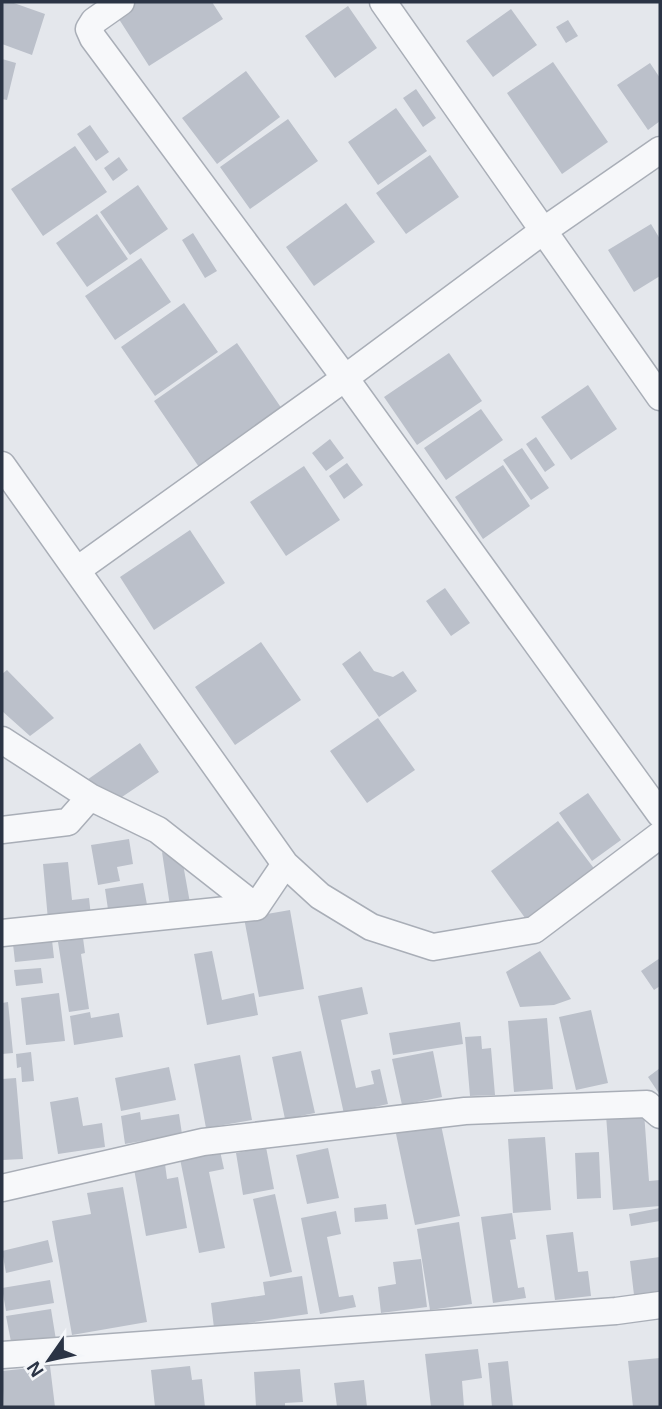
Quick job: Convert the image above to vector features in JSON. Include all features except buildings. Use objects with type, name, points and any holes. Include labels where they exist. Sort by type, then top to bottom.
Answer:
[{"type":"street","points":[[121,2],[94,21],[89,29],[93,38],[345,378],[660,814]]},
{"type":"street","points":[[383,2],[660,397]]},
{"type":"street","points":[[77,570],[660,149]]},
{"type":"street","points":[[2,465],[285,864],[320,896],[371,927],[433,947],[534,930],[660,835]]},
{"type":"street","points":[[2,740],[89,797],[158,830],[256,907]]},
{"type":"street","points":[[2,830],[68,822],[89,797]]},
{"type":"street","points":[[256,907],[285,864]]},
{"type":"street","points":[[2,933],[256,907]]},
{"type":"street","points":[[2,1188],[203,1143],[465,1111],[647,1104],[660,1115]]},
{"type":"street","points":[[2,1354],[616,1311],[660,1304]]}]
